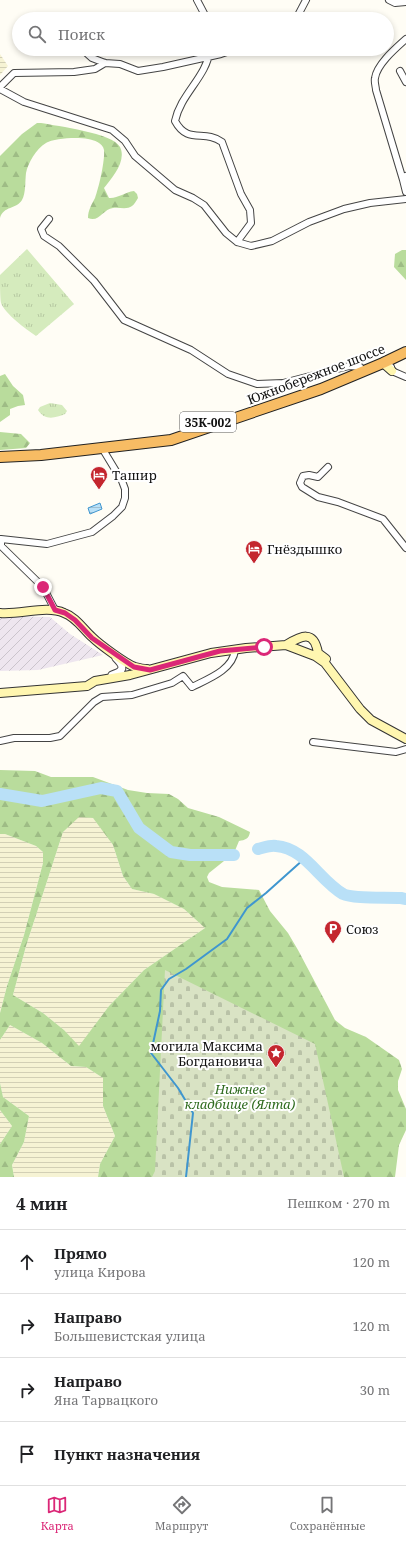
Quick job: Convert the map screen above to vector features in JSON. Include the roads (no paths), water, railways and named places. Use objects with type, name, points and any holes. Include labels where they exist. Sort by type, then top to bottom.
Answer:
[{"type":"highway","name":"Южнобережное шоссе","points":[[0,452],[38,450],[168,436],[325,381],[406,346]]},
{"type":"highway","name":"Южнобережное шоссе","points":[[0,457],[41,455],[171,440],[321,388],[386,362],[406,352]]},
{"type":"main road","points":[[386,362],[394,372]]},
{"type":"main road","points":[[0,613],[11,614],[55,610],[65,613],[75,620],[92,638],[110,651],[134,667],[150,670]]},
{"type":"main road","points":[[286,645],[305,635],[314,640],[317,644],[317,654]]},
{"type":"main road","points":[[0,693],[87,686],[95,681],[150,670],[210,653],[274,645],[286,645],[317,654],[327,660],[372,717],[405,737]]},
{"type":"street","points":[[197,0],[203,12]]},
{"type":"street","points":[[300,12],[306,0]]},
{"type":"street","points":[[388,0],[395,3],[406,2]]},
{"type":"street","points":[[394,50],[406,39]]},
{"type":"street","points":[[90,56],[105,63],[120,64],[138,71],[209,56]]},
{"type":"street","points":[[209,56],[205,68],[178,109],[175,121],[179,129],[188,135],[215,137],[222,142],[241,194],[250,210],[251,223],[237,242]]},
{"type":"street","points":[[388,56],[378,69],[375,78],[376,90],[404,178],[406,192]]},
{"type":"street","points":[[105,63],[95,69],[74,72],[14,73],[0,88],[24,102],[112,130],[125,141],[135,156],[170,186],[204,205],[226,233],[237,242],[251,246],[272,242],[309,222],[344,209],[370,203],[406,198]]},
{"type":"street","points":[[400,71],[406,82]]},
{"type":"street","points":[[49,219],[41,229],[44,236],[59,246],[94,281],[124,320],[191,350],[228,374],[257,384],[283,383],[349,366],[360,367]]},
{"type":"street","points":[[394,372],[406,377]]},
{"type":"street","points":[[55,610],[43,587],[0,546],[1,539],[47,544],[92,532],[122,507],[125,498],[122,481],[102,448]]},
{"type":"street","points":[[328,467],[318,477],[309,475],[303,476],[300,483],[302,487],[318,497],[338,502],[382,519],[406,548]]},
{"type":"street","points":[[0,741],[14,738],[50,738],[60,736],[94,702],[102,697],[132,695],[172,683],[183,676],[192,687],[218,673],[230,663],[234,655],[234,650]]},
{"type":"street","points":[[95,681],[120,673],[122,664],[110,651]]},
{"type":"street","points":[[313,742],[396,752],[406,749]]},
{"type":"water","points":[[100,503],[102,509],[90,514],[88,508]]},
{"type":"waterway","points":[[0,794],[42,801],[101,788],[117,791],[139,828],[171,852],[190,855],[234,855]]},
{"type":"waterway","points":[[258,849],[276,846],[295,852],[304,858],[334,888],[348,896],[406,899]]},
{"type":"waterway","points":[[186,1177],[193,1113],[178,1088],[151,1053],[160,1011],[161,990],[169,979],[186,969],[227,939],[247,908],[304,859]]},
{"type":"place","name":"Ташир","points":[[99,490]]},
{"type":"place","name":"Гнёздышко","points":[[254,564]]},
{"type":"place","name":"Союз","points":[[333,944]]},
{"type":"place","name":"могила Максима Богдановича","points":[[276,1068]]},
{"type":"park label","name":"Нижнее кладбище (Ялта)","points":[[240,1096]]}]
